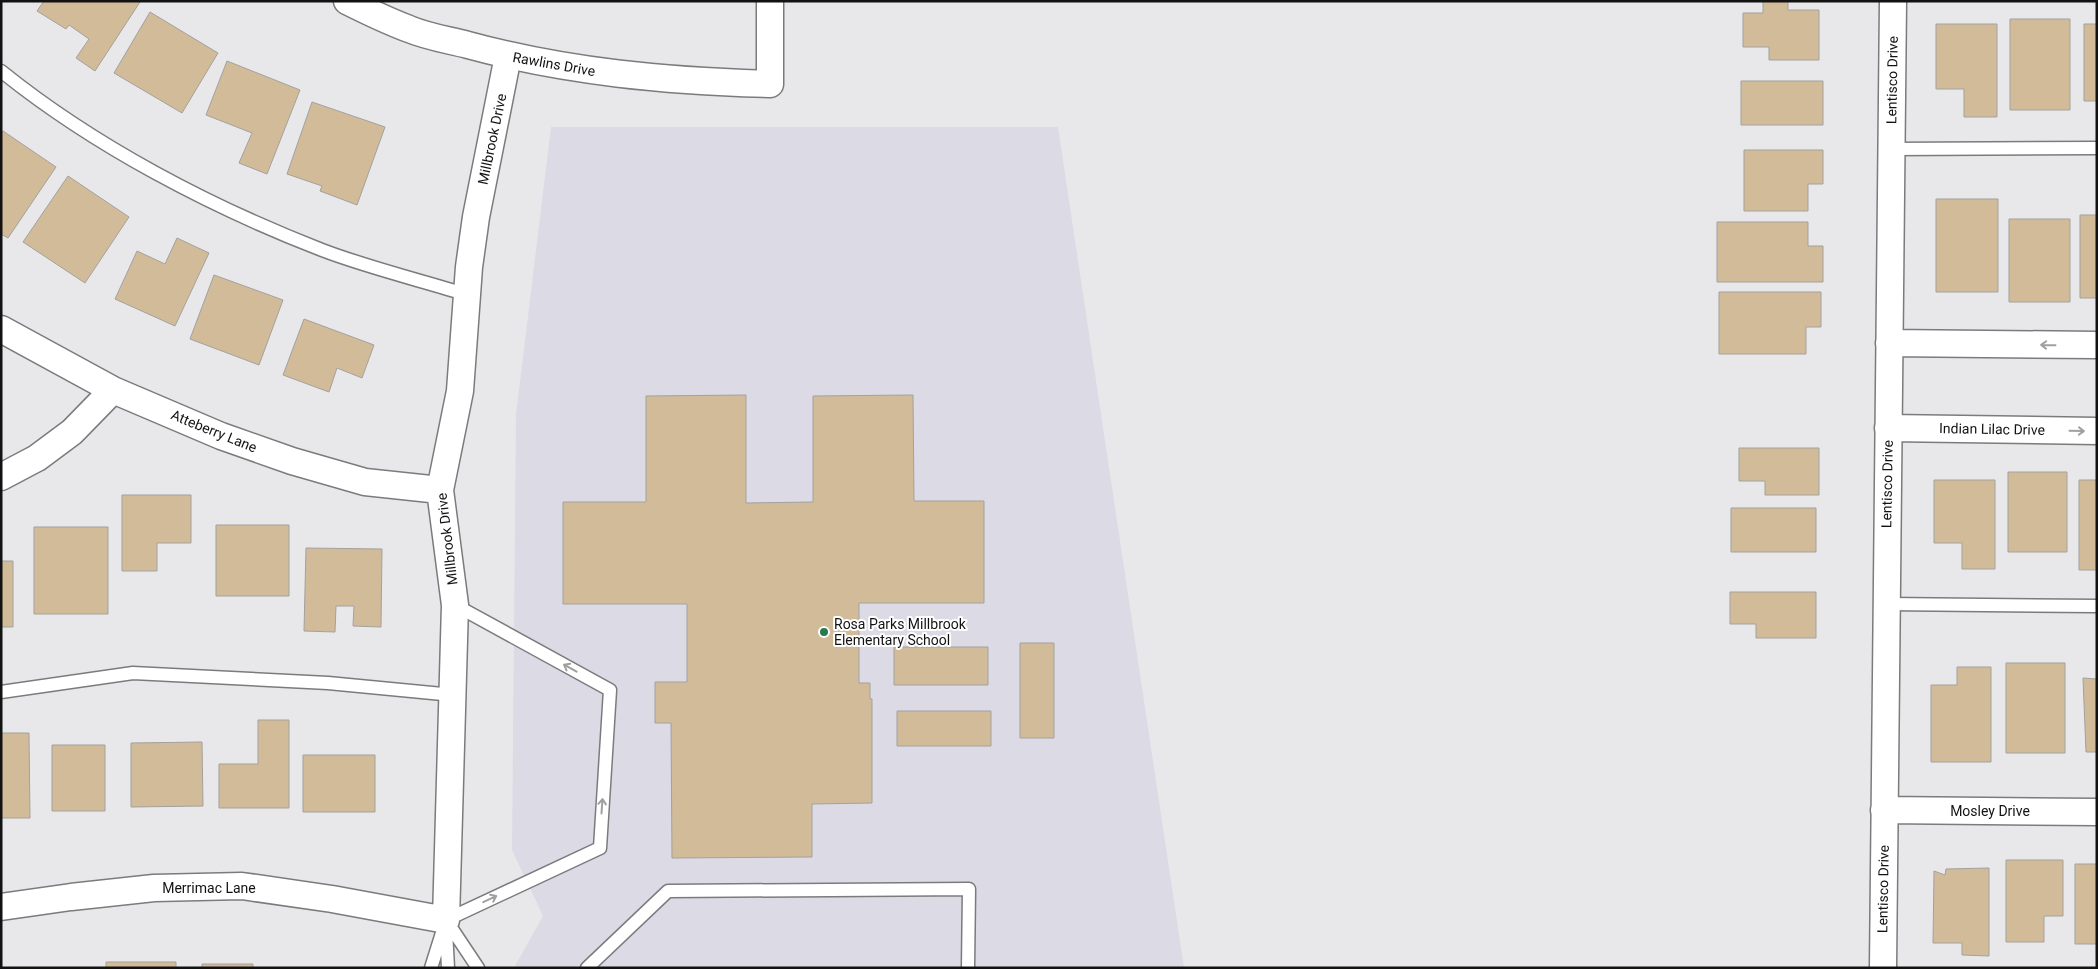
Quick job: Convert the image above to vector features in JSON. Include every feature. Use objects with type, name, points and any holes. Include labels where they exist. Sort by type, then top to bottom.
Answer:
[{"type":"street","name":"Rawlins Drive","points":[[347,1],[410,30],[508,56],[626,76],[718,83],[770,84],[770,1]]},
{"type":"street","name":"Lentisco Drive","points":[[1882,968],[1893,1]]},
{"type":"street","name":"Millbrook Drive","points":[[446,920],[455,605],[440,490],[460,391],[476,217],[508,56]]},
{"type":"street","name":"Atteberry Lane","points":[[1,329],[113,390],[221,436],[292,461],[365,482],[440,490]]},
{"type":"street","points":[[1889,343],[2097,345]]},
{"type":"street","points":[[1,477],[36,458],[72,432],[113,390]]},
{"type":"street","name":"Indian Lilac Drive","points":[[1888,428],[2097,431]]},
{"type":"street","name":"Mosley Drive","points":[[1884,810],[2097,812]]},
{"type":"street","name":"Merrimac Lane","points":[[1,907],[154,888],[242,886],[332,899],[446,920]]},
{"type":"lane","points":[[1,71],[28,93],[117,151],[210,201],[323,250],[468,294]]},
{"type":"lane","points":[[1891,149],[2097,148]]},
{"type":"lane","points":[[1886,604],[2097,606]]},
{"type":"lane","points":[[431,968],[446,920],[600,848],[610,690],[455,605]]},
{"type":"lane","points":[[1,692],[134,673],[328,683],[453,695]]},
{"type":"lane","points":[[587,968],[668,891],[969,889],[968,968]]},
{"type":"lane","points":[[446,920],[478,968]]},
{"type":"lane","name":"Millbrook Drive","points":[[446,920],[448,968]]},
{"type":"shaded area","name":"Rosa Parks Millbrook Elementary School","points":[[551,127],[1058,127],[1184,968],[514,968],[543,916],[512,850],[516,415]]},
{"type":"building","points":[[44,1],[140,2],[95,71],[76,58],[89,39],[69,25],[66,29],[37,11]]},
{"type":"building","points":[[1763,1],[1788,1],[1788,10],[1819,10],[1819,60],[1769,60],[1769,47],[1743,47],[1743,13],[1763,13]]},
{"type":"building","points":[[150,12],[218,53],[182,113],[114,73]]},
{"type":"building","points":[[2010,19],[2070,19],[2070,110],[2010,110]]},
{"type":"building","points":[[1936,24],[1997,24],[1997,117],[1964,117],[1964,89],[1936,89]]},
{"type":"building","points":[[2084,24],[2097,24],[2097,101],[2084,101]]},
{"type":"building","points":[[227,61],[300,90],[267,174],[239,163],[252,133],[206,115]]},
{"type":"building","points":[[1741,81],[1823,81],[1823,125],[1741,125]]},
{"type":"building","points":[[312,102],[385,127],[357,205],[320,191],[322,186],[287,174]]},
{"type":"building","points":[[3,131],[56,167],[8,238],[1,234],[1,134]]},
{"type":"building","points":[[1744,150],[1823,150],[1823,184],[1808,184],[1808,211],[1744,211]]},
{"type":"building","points":[[68,176],[129,217],[85,283],[23,242]]},
{"type":"building","points":[[1936,199],[1998,199],[1998,292],[1936,292]]},
{"type":"building","points":[[2080,215],[2097,215],[2097,298],[2080,298]]},
{"type":"building","points":[[2009,219],[2070,219],[2070,302],[2009,302]]},
{"type":"building","points":[[1717,222],[1808,222],[1808,246],[1823,246],[1823,282],[1717,282]]},
{"type":"building","points":[[177,238],[209,253],[175,326],[115,299],[137,251],[165,264]]},
{"type":"building","points":[[214,275],[283,300],[259,365],[190,339]]},
{"type":"building","points":[[1719,292],[1821,292],[1821,327],[1806,327],[1806,354],[1719,354]]},
{"type":"building","points":[[304,319],[374,345],[362,378],[337,368],[329,392],[283,375]]},
{"type":"building","points":[[746,395],[746,503],[813,502],[813,396],[913,395],[914,501],[984,501],[984,603],[859,603],[859,683],[870,683],[870,699],[872,699],[872,803],[812,804],[812,857],[672,858],[671,723],[655,723],[655,682],[687,682],[687,604],[563,604],[563,502],[646,502],[646,396]]},
{"type":"building","points":[[1739,448],[1819,448],[1819,495],[1765,495],[1765,481],[1739,481]]},
{"type":"building","points":[[2008,472],[2067,472],[2067,552],[2008,552]]},
{"type":"building","points":[[1934,480],[1995,480],[1995,569],[1962,569],[1962,543],[1934,543]]},
{"type":"building","points":[[2079,480],[2097,480],[2097,570],[2079,570]]},
{"type":"building","points":[[122,495],[191,495],[191,543],[157,543],[157,571],[122,571]]},
{"type":"building","points":[[1731,508],[1816,508],[1816,552],[1731,552]]},
{"type":"building","points":[[216,525],[289,525],[289,596],[216,596]]},
{"type":"building","points":[[34,527],[108,527],[108,614],[34,614]]},
{"type":"building","points":[[306,548],[382,549],[381,627],[353,626],[354,606],[336,606],[335,632],[304,631]]},
{"type":"building","points":[[1,561],[13,561],[13,627],[1,627]]},
{"type":"building","points":[[1730,592],[1816,592],[1816,638],[1756,638],[1756,624],[1730,624]]},
{"type":"building","points":[[1020,643],[1054,643],[1054,738],[1020,738]]},
{"type":"building","points":[[894,647],[988,647],[988,685],[894,685]]},
{"type":"building","points":[[2006,663],[2065,663],[2065,753],[2006,753]]},
{"type":"building","points":[[1957,667],[1991,667],[1991,762],[1931,762],[1931,685],[1957,685]]},
{"type":"building","points":[[2083,678],[2097,679],[2097,752],[2086,752]]},
{"type":"building","points":[[897,711],[991,711],[991,746],[897,746]]},
{"type":"building","points":[[258,720],[289,720],[289,808],[219,808],[219,764],[258,764]]},
{"type":"building","points":[[1,733],[29,733],[30,818],[1,818]]},
{"type":"building","points":[[202,742],[203,806],[131,807],[131,743]]},
{"type":"building","points":[[52,745],[105,745],[105,811],[52,811]]},
{"type":"building","points":[[303,755],[375,755],[375,812],[303,812]]},
{"type":"building","points":[[2006,860],[2063,860],[2063,916],[2044,916],[2044,942],[2006,942]]},
{"type":"building","points":[[2075,864],[2097,864],[2097,944],[2075,944]]},
{"type":"building","points":[[1989,868],[1989,956],[1962,955],[1962,943],[1933,943],[1934,871],[1945,875],[1946,869]]},
{"type":"building","points":[[106,962],[176,962],[176,968],[106,968]]},
{"type":"building","points":[[202,964],[253,964],[253,968],[202,968]]},
{"type":"place","name":"Rosa Parks Millbrook Elementary School","points":[[824,632]]}]
